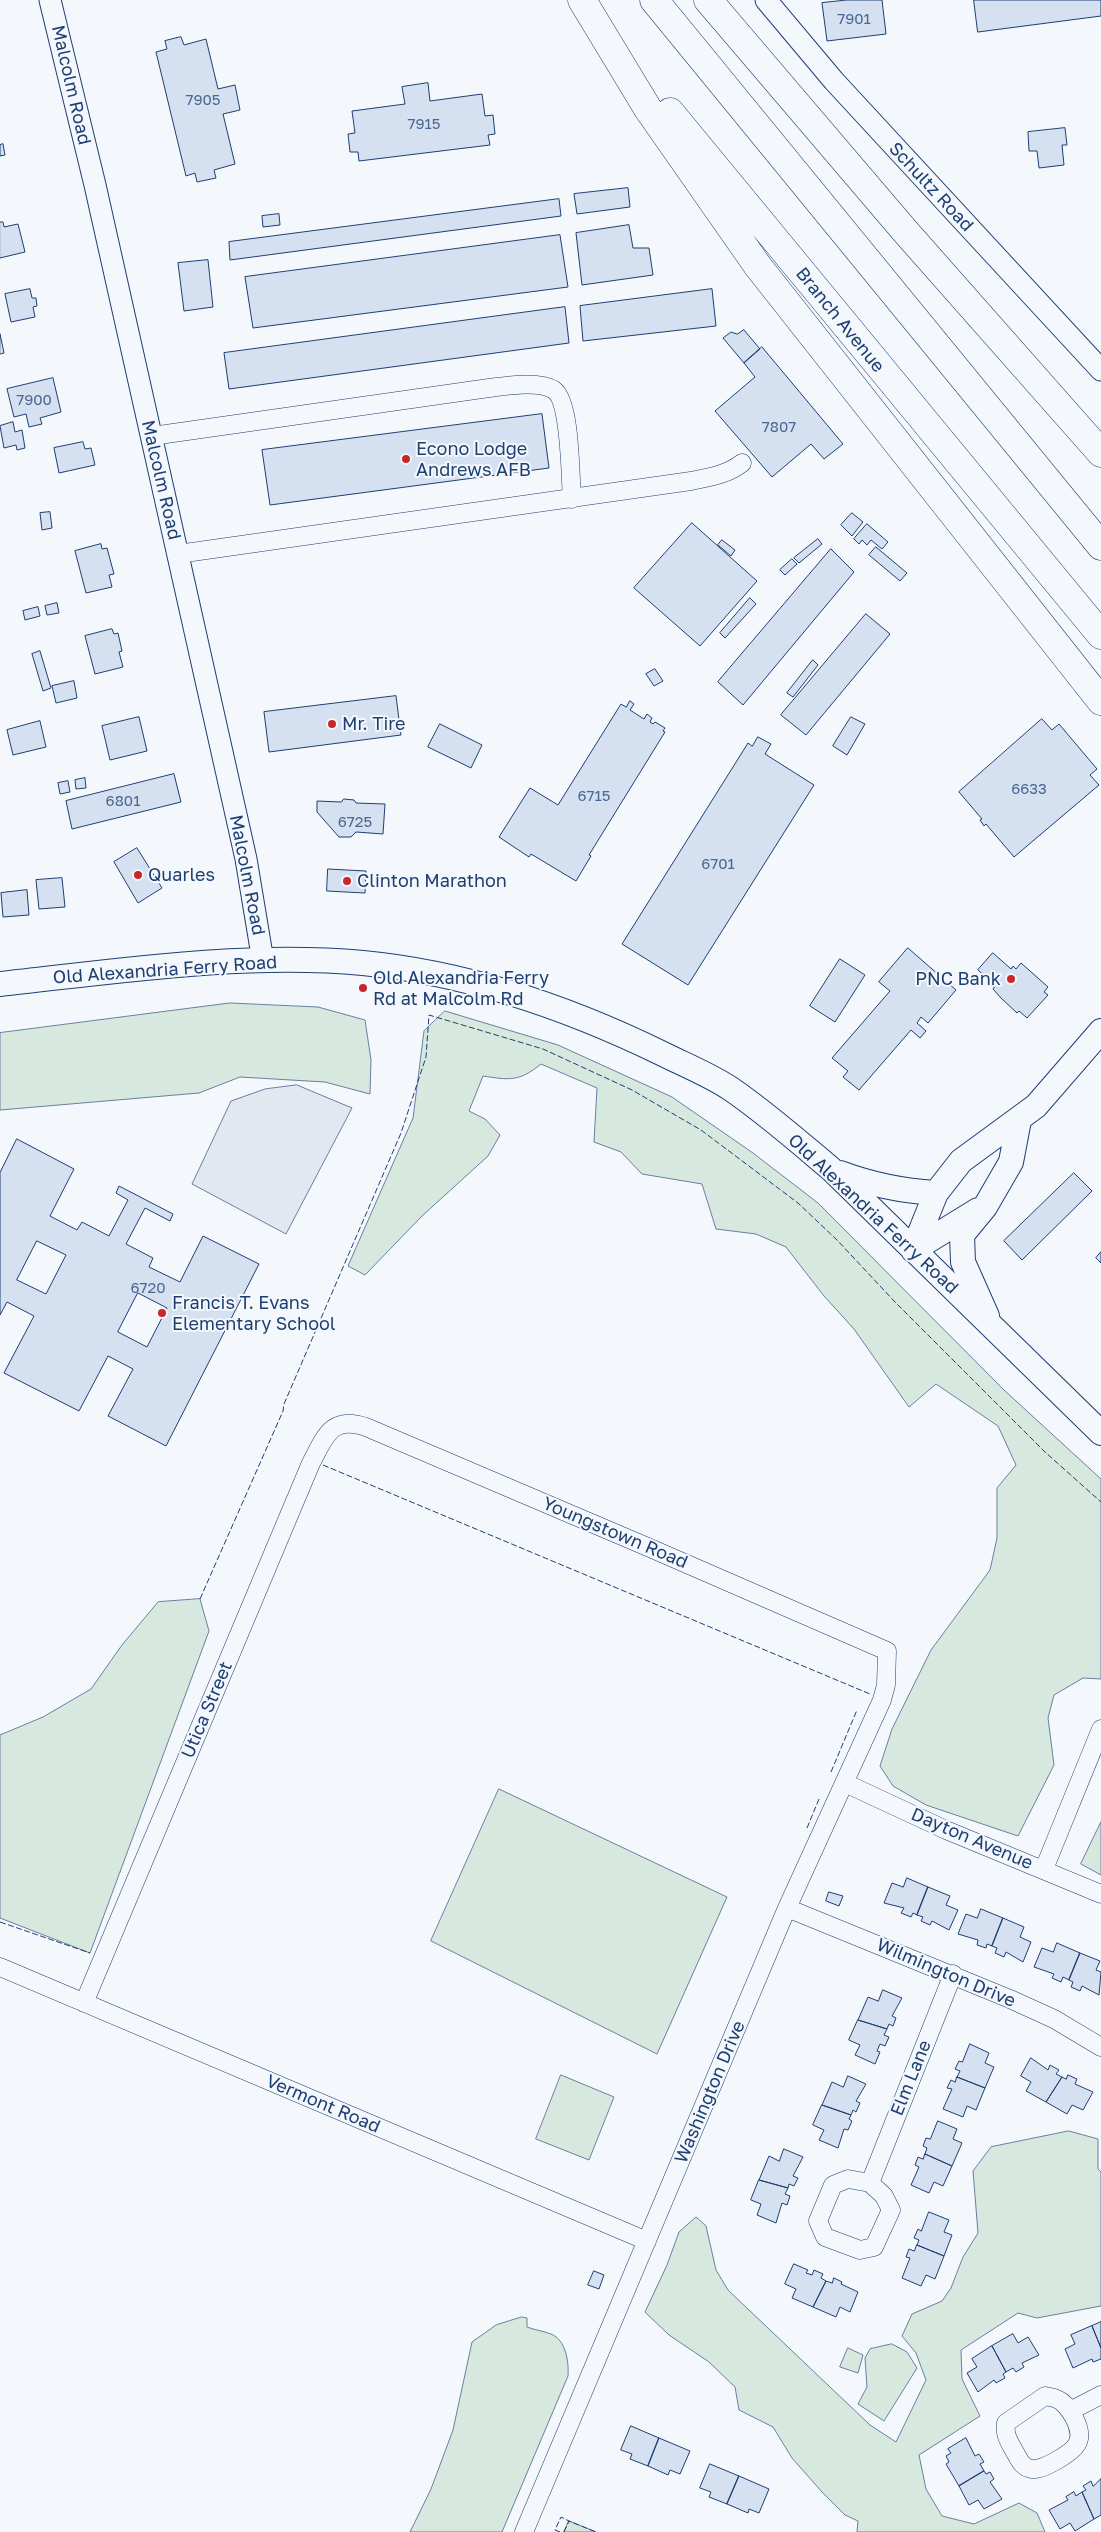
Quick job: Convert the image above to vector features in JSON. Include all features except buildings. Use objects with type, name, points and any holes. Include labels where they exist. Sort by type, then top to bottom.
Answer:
[{"type":"highway","name":"Branch Avenue","points":[[583,0],[660,98],[896,388],[1101,635]]},
{"type":"highway","points":[[583,0],[648,109],[757,264],[1101,701]]},
{"type":"highway","points":[[654,0],[1101,546]]},
{"type":"highway","points":[[708,0],[905,231],[1101,453]]},
{"type":"main road","name":"Old Alexandria Ferry Road","points":[[3,985],[177,966],[264,961],[346,962],[407,969],[483,985],[567,1011],[606,1026],[730,1088],[831,1169],[1101,1433]]},
{"type":"main road","points":[[913,1250],[936,1193],[961,1161],[1020,1120],[1036,1106],[1101,1031]]},
{"type":"main road","points":[[991,1325],[979,1293],[962,1262],[962,1235],[985,1207],[1011,1162],[1020,1120]]},
{"type":"main road","points":[[831,1169],[867,1183],[897,1190],[936,1193]]},
{"type":"main road","points":[[913,1250],[945,1228],[985,1207]]},
{"type":"street","name":"Malcolm Road","points":[[50,0],[152,436],[246,859],[264,961]]},
{"type":"street","name":"Schultz Road","points":[[766,0],[834,81],[1101,370]]},
{"type":"street","points":[[152,436],[489,388],[538,386],[553,389],[561,397],[566,419],[572,499]]},
{"type":"street","points":[[178,554],[691,481],[718,475],[732,470],[742,463]]},
{"type":"street","name":"Youngstown Road","points":[[340,1425],[348,1423],[366,1427],[887,1651]]},
{"type":"street","name":"Utica Street","points":[[84,2003],[311,1463],[331,1430],[340,1425]]},
{"type":"street","name":"Washington Drive","points":[[524,2532],[787,1908],[845,1783],[886,1685],[887,1651]]},
{"type":"street","points":[[1044,1869],[1101,1728]]},
{"type":"street","name":"Dayton Avenue","points":[[845,1783],[946,1830],[1101,1894]]},
{"type":"street","name":"Wilmington Drive","points":[[787,1908],[953,1974],[1054,2020],[1101,2047]]},
{"type":"street","name":"Vermont Road","points":[[0,1967],[647,2241]]},
{"type":"street","name":"Elm Lane","points":[[870,2183],[953,1974]]},
{"type":"street","points":[[848,2180],[870,2183],[884,2196],[891,2210],[874,2247],[860,2250],[825,2237],[818,2221],[833,2185],[848,2180]]},
{"type":"street","points":[[1070,2411],[1101,2395]]},
{"type":"street","points":[[1045,2396],[1057,2399],[1070,2411],[1079,2434],[1079,2443],[1071,2452],[1039,2470],[1031,2469],[1022,2464],[1005,2432],[1006,2423],[1045,2396]]},
{"type":"shaded area","points":[[230,1003],[318,1007],[365,1020],[371,1060],[370,1094],[325,1082],[240,1077],[199,1093],[0,1110],[0,1033]]},
{"type":"shaded area","points":[[445,1011],[558,1045],[672,1097],[753,1153],[818,1203],[1004,1390],[1101,1479],[1101,1679],[1083,1678],[1054,1695],[1048,1718],[1054,1765],[1018,1836],[926,1805],[893,1786],[880,1766],[892,1729],[931,1650],[990,1570],[997,1538],[997,1488],[1016,1465],[998,1426],[936,1384],[909,1407],[854,1329],[824,1296],[786,1247],[756,1234],[716,1229],[702,1184],[642,1174],[621,1152],[594,1142],[597,1088],[541,1064],[520,1077],[507,1079],[483,1076],[469,1111],[485,1119],[500,1135],[488,1156],[422,1216],[365,1275],[348,1266],[413,1118],[424,1031]]},
{"type":"shaded area","points":[[297,1085],[352,1108],[286,1234],[192,1184],[231,1101],[265,1089]]},
{"type":"shaded area","points":[[200,1599],[209,1631],[90,1953],[0,1918],[0,1735],[43,1717],[91,1689],[122,1645],[158,1602]]},
{"type":"shaded area","points":[[499,1789],[727,1897],[657,2054],[431,1941]]},
{"type":"shaded area","points":[[1101,1822],[1101,1875],[1081,1864]]},
{"type":"shaded area","points":[[561,2075],[614,2097],[589,2160],[536,2139]]},
{"type":"shaded area","points":[[1069,2131],[1098,2139],[1098,2169],[1101,2172],[1101,2306],[1037,2318],[1018,2313],[961,2350],[962,2379],[980,2416],[919,2455],[926,2489],[942,2516],[974,2524],[1019,2503],[1037,2513],[1045,2532],[857,2532],[858,2521],[845,2515],[822,2492],[792,2458],[773,2427],[739,2410],[735,2387],[709,2362],[669,2335],[645,2312],[667,2265],[679,2232],[696,2217],[706,2226],[716,2270],[728,2290],[870,2425],[896,2442],[926,2380],[916,2353],[902,2336],[912,2314],[942,2301],[951,2288],[963,2257],[978,2233],[973,2171],[991,2147]]},
{"type":"shaded area","points":[[522,2317],[527,2318],[527,2327],[551,2334],[560,2341],[566,2352],[568,2376],[502,2532],[410,2532],[431,2489],[453,2430],[472,2342],[496,2325]]},
{"type":"shaded area","points":[[892,2344],[907,2352],[917,2368],[884,2421],[858,2404],[867,2387],[865,2358],[870,2349]]},
{"type":"shaded area","points":[[848,2348],[863,2355],[858,2373],[840,2367]]},
{"type":"shaded area","points":[[569,2521],[596,2532],[564,2532]]},
{"type":"fence","points":[[200,1599],[283,1411],[284,1404],[401,1133],[426,1057],[429,1015],[543,1049],[632,1090],[701,1130],[798,1203],[837,1240],[895,1302],[1045,1452],[1101,1502]]},
{"type":"fence","points":[[323,1465],[870,1694]]},
{"type":"fence","points":[[831,1772],[857,1710]]},
{"type":"fence","points":[[807,1828],[819,1799]]},
{"type":"fence","points":[[0,1922],[90,1953]]},
{"type":"fence","points":[[560,2532],[555,2530],[561,2517],[569,2521]]},
{"type":"fence","points":[[564,2532],[569,2521],[596,2532]]},
{"type":"place","name":"Econo Lodge Andrews AFB","points":[[406,459]]},
{"type":"place","name":"Mr. Tire","points":[[332,724]]},
{"type":"place","name":"Quarles","points":[[138,875]]},
{"type":"place","name":"Clinton Marathon","points":[[347,881]]},
{"type":"place","name":"PNC Bank","points":[[1011,979]]},
{"type":"place","name":"Old Alexandria Ferry Rd at Malcolm Rd","points":[[363,988]]},
{"type":"place","name":"Francis T. Evans Elementary School","points":[[162,1313]]}]
